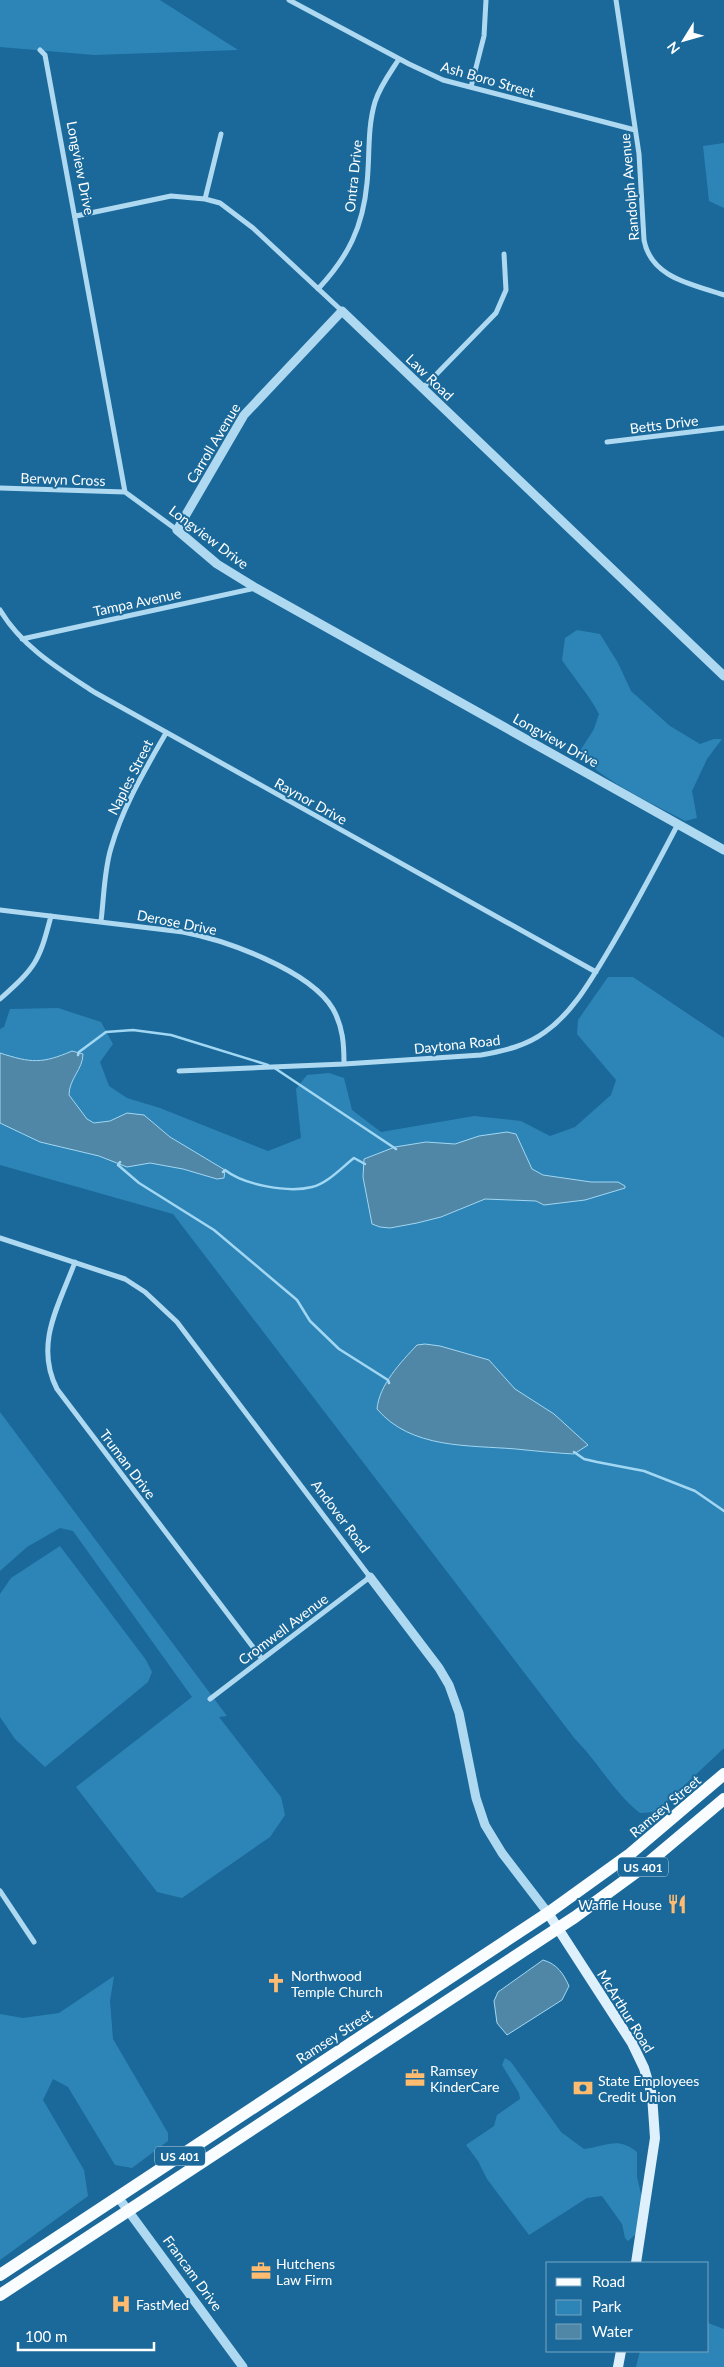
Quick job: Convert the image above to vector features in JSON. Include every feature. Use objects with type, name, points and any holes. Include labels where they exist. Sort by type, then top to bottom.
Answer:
[{"type":"main road","name":"Ramsey Street","points":[[0,2275],[548,1913],[636,1849],[724,1774]]},
{"type":"main road","name":"US 401","points":[[0,2295],[557,1928],[635,1873],[724,1799]]},
{"type":"main road","name":"McArthur Road","points":[[548,1913],[632,2043],[644,2068],[652,2095],[655,2138],[636,2262]]},
{"type":"main road","points":[[618,2367],[621,2352]]},
{"type":"street","name":"Ash Boro Street","points":[[290,0],[399,59],[443,80],[635,130]]},
{"type":"street","points":[[470,87],[484,36],[486,0]]},
{"type":"street","name":"Randolph Avenue","points":[[616,0],[640,154],[644,240],[649,257],[657,267],[667,274],[724,295]]},
{"type":"street","name":"Longview Drive","points":[[40,50],[45,56],[76,216],[125,492],[177,530],[217,564],[256,588],[724,850]]},
{"type":"street","name":"Ontra Drive","points":[[318,289],[335,271],[354,239],[367,183],[368,144],[375,103],[385,80],[399,59]]},
{"type":"street","points":[[206,199],[221,134]]},
{"type":"street","name":"Law Road","points":[[76,216],[171,196],[206,199],[220,203],[243,220],[342,311],[724,676]]},
{"type":"street","points":[[423,388],[496,313],[506,290],[504,254]]},
{"type":"street","name":"Carroll Avenue","points":[[177,530],[244,415],[342,311]]},
{"type":"street","name":"Betts Drive","points":[[607,442],[724,428]]},
{"type":"street","name":"Berwyn Cross","points":[[0,488],[125,492]]},
{"type":"street","name":"Tampa Avenue","points":[[22,639],[256,588]]},
{"type":"street","name":"Raynor Drive","points":[[0,610],[22,639],[49,662],[94,692],[596,972]]},
{"type":"street","name":"Naples Street","points":[[101,921],[110,850],[121,818],[134,789],[166,733]]},
{"type":"street","name":"Daytona Road","points":[[179,1071],[344,1064],[481,1055],[512,1049],[545,1032],[559,1020],[583,992],[626,922],[678,824]]},
{"type":"street","name":"Derose Drive","points":[[0,910],[101,921],[210,937],[274,964],[311,985],[325,998],[338,1019],[344,1043],[344,1064]]},
{"type":"street","points":[[0,999],[32,968],[43,946],[51,916]]},
{"type":"street","name":"Andover Road","points":[[0,1238],[124,1279],[146,1292],[178,1322],[449,1685],[459,1713],[476,1798],[485,1826],[499,1849],[548,1913]]},
{"type":"street","name":"Truman Drive","points":[[75,1262],[48,1335],[46,1353],[51,1378],[57,1389],[262,1659]]},
{"type":"street","name":"Cromwell Avenue","points":[[210,1699],[370,1577]]},
{"type":"street","points":[[0,1891],[34,1942]]},
{"type":"street","name":"Francam Drive","points":[[118,2197],[243,2367]]},
{"type":"green space","points":[[0,0],[160,0],[238,50],[94,55],[0,47]]},
{"type":"green space","points":[[724,143],[724,208],[709,201],[703,146]]},
{"type":"green space","points":[[577,630],[600,634],[618,663],[631,691],[670,726],[700,744],[714,739],[722,739],[707,759],[692,791],[697,818],[685,821],[626,790],[596,770],[580,751],[594,729],[599,714],[562,660],[565,638]]},
{"type":"green space","points":[[608,977],[633,977],[724,1038],[724,1748],[656,1812],[640,1813],[615,1788],[575,1739],[173,1214],[0,1165],[0,1029],[4,1027],[10,1009],[58,1008],[101,1022],[113,1044],[100,1062],[109,1086],[127,1098],[160,1108],[268,1151],[301,1138],[296,1089],[307,1075],[329,1073],[344,1078],[352,1110],[381,1132],[474,1116],[521,1121],[550,1136],[575,1127],[611,1095],[616,1080],[577,1034],[578,1020]]},
{"type":"green space","points":[[0,1412],[227,1716],[219,1717],[281,1797],[285,1815],[270,1837],[182,1898],[157,1892],[76,1787],[192,1697],[73,1531],[60,1528],[27,1547],[0,1571]]},
{"type":"green space","points":[[60,1546],[146,1660],[152,1672],[148,1682],[45,1767],[15,1739],[0,1717],[0,1594],[11,1578]]},
{"type":"green space","points":[[114,1976],[110,2001],[113,2039],[168,2133],[168,2141],[132,2168],[115,2165],[68,2087],[53,2079],[43,2100],[84,2170],[88,2196],[0,2260],[0,2014],[23,2018],[59,2013]]},
{"type":"green space","points":[[505,2058],[511,2062],[561,2132],[584,2149],[618,2143],[624,2144],[637,2152],[637,2177],[642,2198],[636,2234],[628,2241],[625,2238],[622,2224],[602,2196],[587,2198],[529,2235],[487,2179],[478,2161],[466,2145],[494,2126],[497,2115],[520,2099],[519,2093],[502,2065]]},
{"type":"green space","points":[[709,2323],[724,2329],[724,2367],[636,2367],[640,2352],[709,2352]]},
{"type":"water","points":[[72,1051],[83,1054],[81,1064],[71,1084],[69,1095],[87,1119],[94,1123],[110,1121],[127,1113],[144,1115],[170,1137],[225,1170],[224,1178],[217,1179],[183,1169],[150,1163],[127,1167],[99,1156],[40,1142],[0,1123],[0,1053],[20,1059],[36,1061]]},
{"type":"water","points":[[507,1132],[516,1134],[532,1169],[543,1175],[591,1182],[618,1182],[625,1186],[625,1188],[585,1200],[544,1205],[536,1201],[485,1199],[441,1217],[417,1223],[390,1228],[372,1224],[363,1177],[364,1159],[395,1147],[426,1142],[455,1144],[479,1136]]},
{"type":"water","points":[[417,1345],[440,1346],[489,1360],[515,1389],[554,1414],[588,1445],[574,1454],[460,1445],[423,1438],[406,1432],[377,1409],[382,1391],[392,1374]]},
{"type":"water","points":[[543,1960],[559,1970],[569,1986],[562,2000],[507,2035],[497,2023],[494,2001],[498,1992]]},
{"type":"waterway","points":[[78,1055],[79,1052],[106,1032],[133,1030],[171,1035],[268,1065]]},
{"type":"waterway","points":[[273,1067],[396,1149]]},
{"type":"waterway","points":[[223,1172],[225,1170],[255,1184],[302,1189],[318,1185],[334,1175],[354,1158],[365,1164]]},
{"type":"waterway","points":[[120,1162],[118,1165],[139,1183],[214,1230],[297,1300],[310,1321],[339,1349],[388,1380],[389,1383]]},
{"type":"waterway","points":[[574,1452],[584,1459],[644,1471],[695,1491],[724,1511]]},
{"type":"place","name":"Waffle House","points":[[677,1904]]},
{"type":"place","name":"Northwood Temple Church","points":[[276,1983]]},
{"type":"place","name":"Ramsey KinderCare","points":[[415,2078]]},
{"type":"place","name":"State Employees Credit Union","points":[[583,2088]]},
{"type":"place","name":"Hutchens Law Firm","points":[[261,2271]]},
{"type":"place","name":"FastMed","points":[[121,2304]]}]
